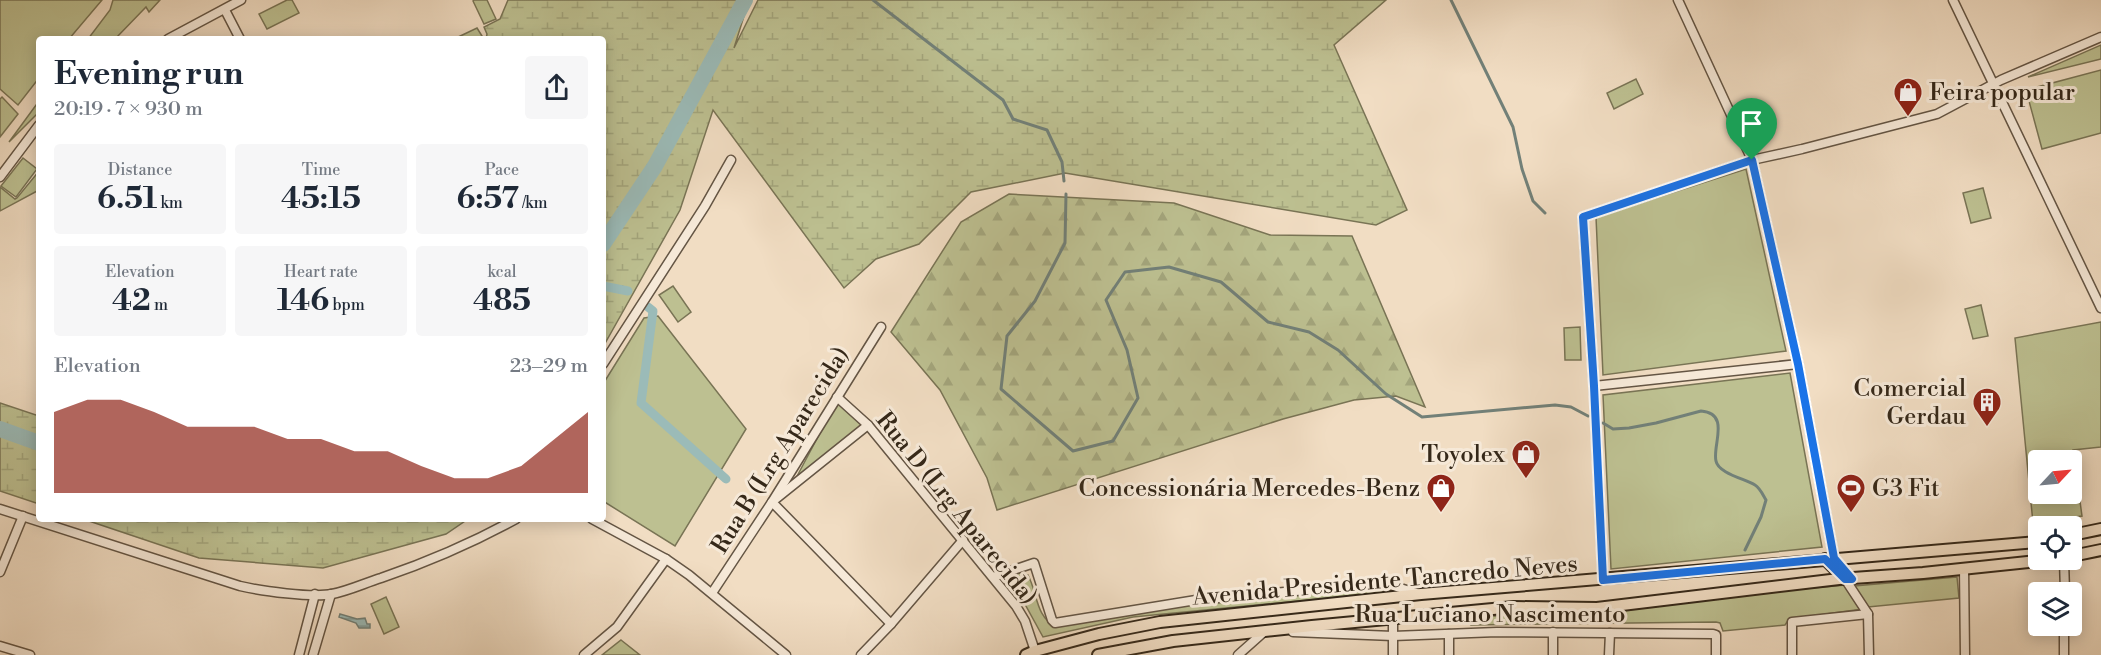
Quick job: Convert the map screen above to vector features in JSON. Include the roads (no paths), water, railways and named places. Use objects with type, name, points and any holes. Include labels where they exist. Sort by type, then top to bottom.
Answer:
[{"type":"main road","points":[[2082,533],[2101,529]]},
{"type":"main road","name":"Avenida Presidente Tancredo Neves","points":[[1030,653],[1099,634],[1160,622],[1421,594],[2028,544]]},
{"type":"main road","points":[[2082,554],[2101,550]]},
{"type":"main road","points":[[1830,559],[1848,579]]},
{"type":"main road","name":"Avenida Presidente Tancredo Neves","points":[[1098,655],[1173,641],[1264,631],[1514,607],[1597,608],[1848,579],[2028,562]]},
{"type":"street","points":[[174,36],[241,0]]},
{"type":"street","points":[[1678,0],[1752,160],[1798,364],[1830,559]]},
{"type":"street","points":[[1953,0],[2101,308]]},
{"type":"street","points":[[225,10],[238,36]]},
{"type":"street","points":[[1603,580],[1583,217],[1752,160],[1937,114],[1993,84],[2101,37]]},
{"type":"street","points":[[0,177],[36,129]]},
{"type":"street","points":[[606,359],[705,206],[731,160]]},
{"type":"street","name":"Rua B (Lrg Aparecida)","points":[[712,593],[772,502],[881,327]]},
{"type":"street","points":[[1594,386],[1798,364]]},
{"type":"street","name":"Rua D (Lrg Aparecida)","points":[[837,397],[868,425],[993,577],[1020,613],[1030,653]]},
{"type":"street","points":[[868,425],[772,502],[891,624]]},
{"type":"street","points":[[0,509],[36,520]]},
{"type":"street","points":[[0,569],[23,516]]},
{"type":"street","points":[[42,522],[240,586],[258,590],[315,594],[331,594],[451,552],[510,522]]},
{"type":"street","points":[[597,522],[666,560],[712,593],[786,655]]},
{"type":"street","points":[[861,655],[891,624],[963,540]]},
{"type":"street","points":[[584,655],[617,627],[666,560]]},
{"type":"street","points":[[993,577],[1034,563],[1055,623],[1196,600],[1318,589],[1389,585],[1421,594]]},
{"type":"street","points":[[1964,568],[1965,655]]},
{"type":"street","points":[[1848,579],[1869,614],[1869,655]]},
{"type":"street","points":[[299,655],[315,594]]},
{"type":"street","points":[[313,655],[331,594]]},
{"type":"street","points":[[1792,655],[1792,622],[1869,614]]},
{"type":"street","points":[[1393,619],[1393,655]]},
{"type":"street","points":[[1238,655],[1264,631]]},
{"type":"street","name":"Rua Luciano Nascimento","points":[[1264,631],[1393,636],[1553,632],[1715,634],[1716,655]]},
{"type":"street","points":[[1553,632],[1553,655]]},
{"type":"street","points":[[1610,633],[1610,655]]},
{"type":"street","points":[[1449,634],[1449,655]]},
{"type":"street","points":[[2064,636],[2064,655]]},
{"type":"street","points":[[0,646],[30,655]]},
{"type":"water","points":[[340,614],[357,619],[365,618],[370,628],[359,628],[356,623],[339,617]]},
{"type":"waterway","points":[[606,240],[655,166],[745,0]]},
{"type":"waterway","points":[[873,0],[1003,100],[1013,119],[1047,130],[1062,162],[1064,181]]},
{"type":"waterway","points":[[1451,0],[1513,127],[1522,169],[1533,201],[1545,213]]},
{"type":"waterway","points":[[1066,194],[1065,243],[1035,301],[1007,336],[1001,389],[1073,451],[1113,441],[1138,398],[1127,350],[1106,300],[1125,272],[1169,267],[1221,282],[1268,322],[1309,332],[1338,350],[1386,394],[1422,417],[1555,405],[1571,407],[1588,416]]},
{"type":"waterway","points":[[606,287],[628,291]]},
{"type":"waterway","points":[[648,307],[653,311],[641,403],[726,479]]},
{"type":"waterway","points":[[1603,423],[1613,429],[1629,428],[1701,411],[1710,413],[1718,424],[1715,455],[1718,465],[1727,472],[1755,485],[1766,500],[1761,517],[1745,550]]},
{"type":"waterway","points":[[0,429],[36,442]]},
{"type":"place","name":"Feira popular","points":[[1908,118]]},
{"type":"place","name":"Comercial Gerdau","points":[[1987,428]]},
{"type":"place","name":"Toyolex","points":[[1526,480]]},
{"type":"place","name":"Concessionária Mercedes-Benz","points":[[1441,514]]},
{"type":"place","name":"G3 Fit","points":[[1851,514]]}]
